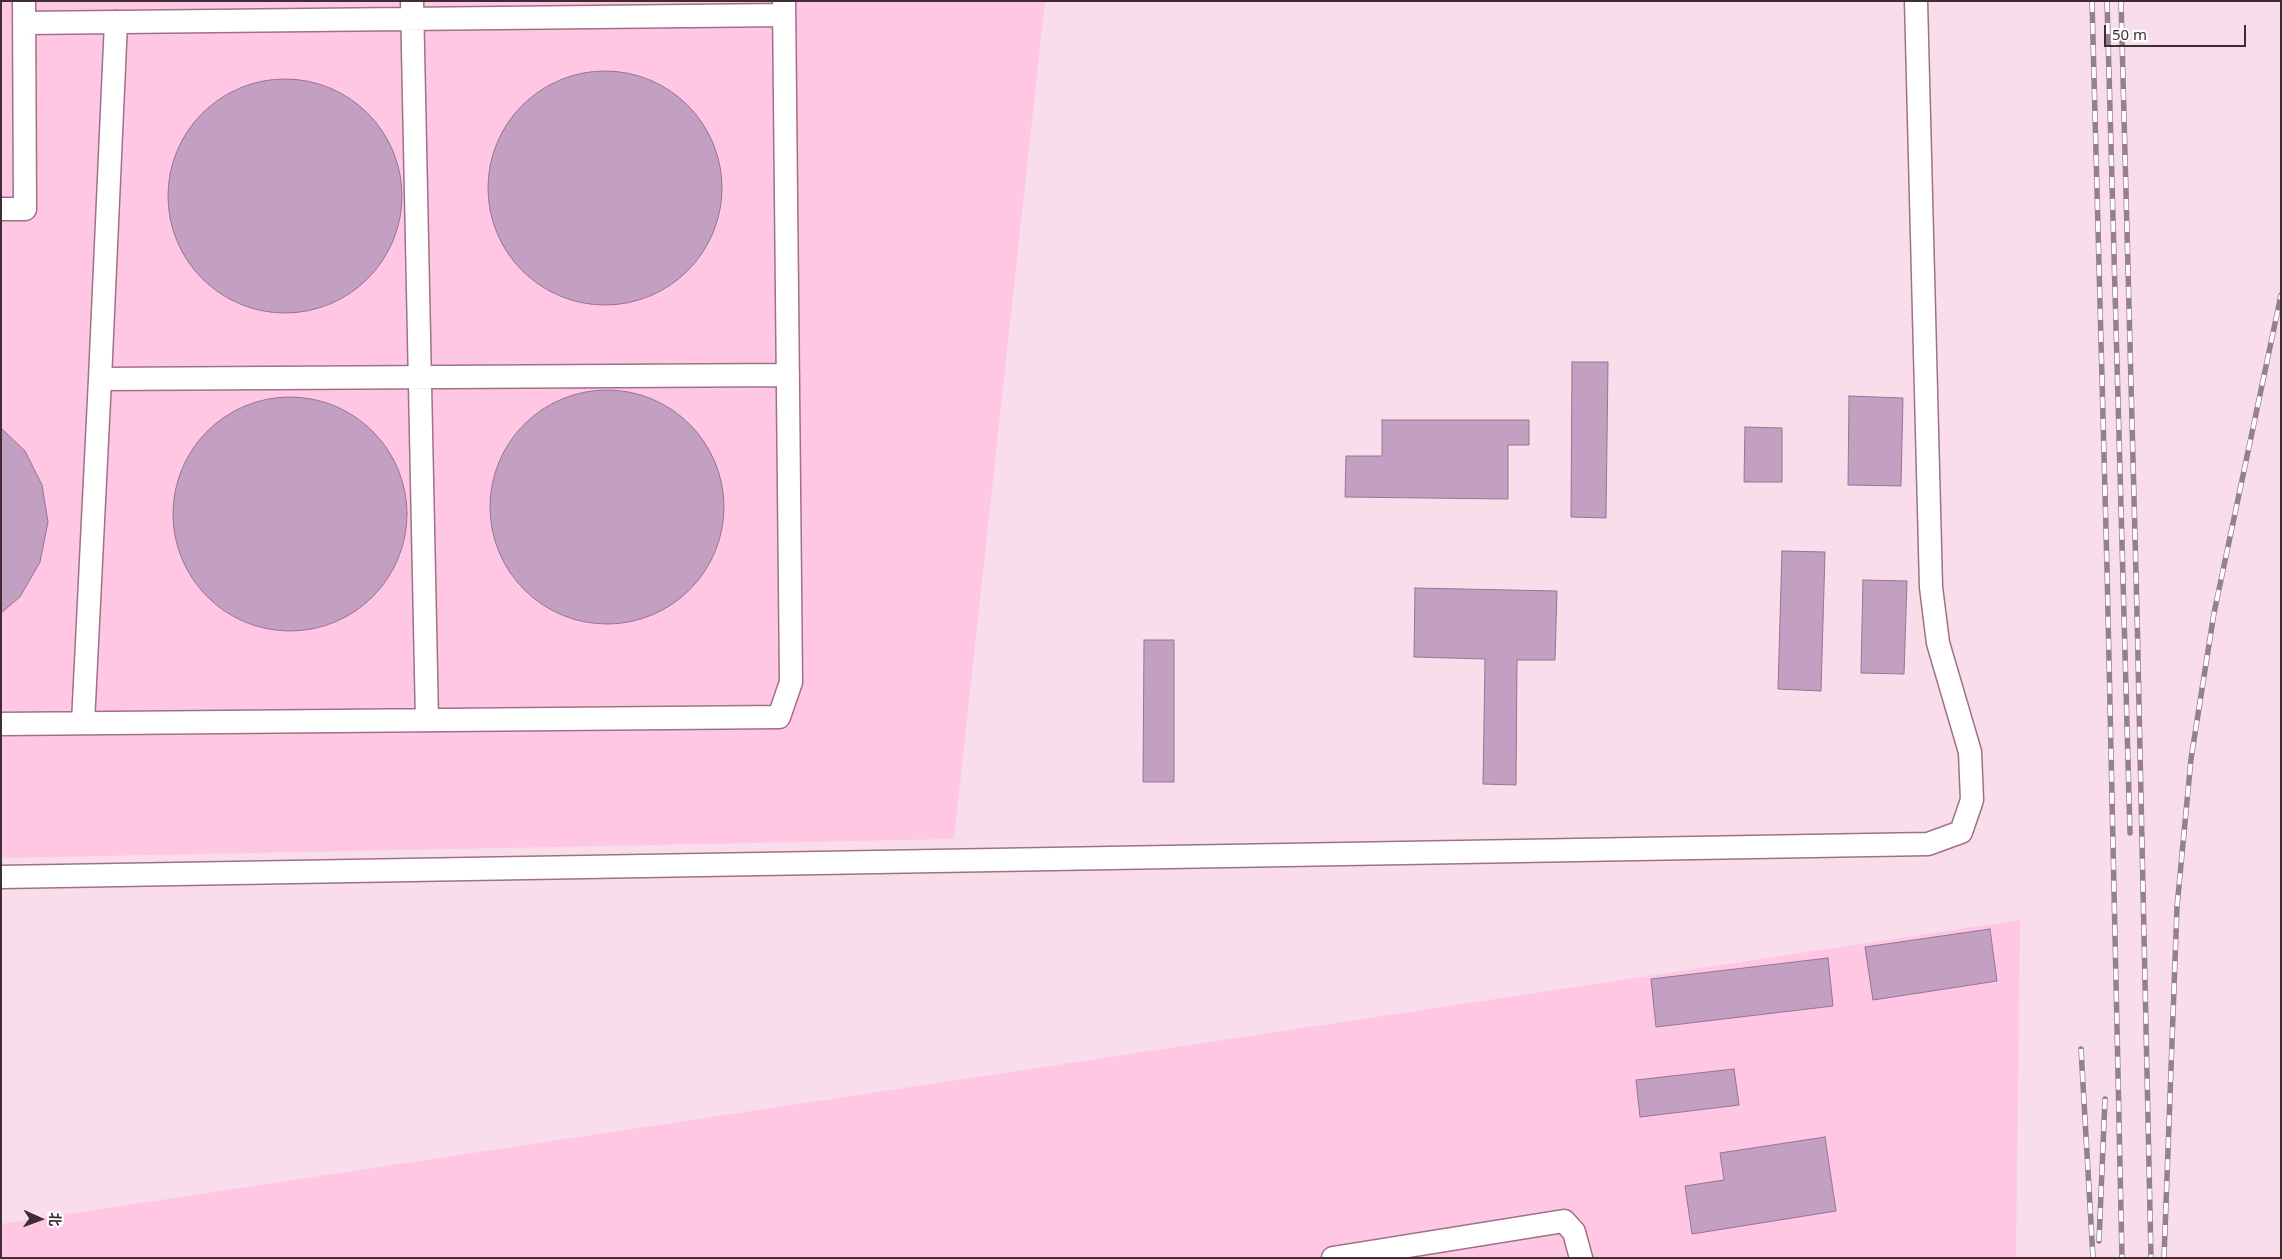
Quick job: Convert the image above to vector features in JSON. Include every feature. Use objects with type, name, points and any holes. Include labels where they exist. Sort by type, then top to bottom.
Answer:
[{"type":"street","points":[[1,877],[1918,845],[1928,844],[1961,832],[1972,800],[1970,752],[1938,642],[1931,587],[1916,1]]},
{"type":"street","points":[[1,209],[25,209],[24,12],[116,22],[412,10],[784,8],[791,682],[779,717],[1,724]]},
{"type":"street","points":[[412,10],[427,720]]},
{"type":"street","points":[[83,723],[116,22]]},
{"type":"street","points":[[100,378],[788,375]]},
{"type":"street","points":[[1337,1257],[1564,1221],[1574,1232],[1581,1258]]},
{"type":"shaded area","points":[[1,1],[1045,1],[954,839],[1,858]]},
{"type":"shaded area","points":[[2020,920],[2016,1258],[1,1258],[1,1224]]},
{"type":"building","points":[[593,71],[617,71],[650,80],[670,90],[688,105],[703,123],[713,143],[720,165],[722,188],[720,211],[713,233],[703,253],[688,271],[670,286],[639,300],[617,305],[593,305],[571,300],[540,286],[514,262],[507,253],[493,222],[488,200],[488,176],[493,154],[507,123],[531,97],[540,90],[571,76]]},
{"type":"building","points":[[273,79],[297,79],[319,84],[340,92],[368,113],[389,141],[400,173],[402,196],[400,219],[389,251],[368,279],[340,300],[319,308],[297,313],[273,313],[251,308],[230,300],[211,287],[194,270],[181,251],[173,230],[168,208],[168,184],[173,162],[181,141],[194,122],[211,105],[230,92],[251,84]]},
{"type":"building","points":[[1572,362],[1608,362],[1606,518],[1571,517]]},
{"type":"building","points":[[595,390],[619,390],[641,395],[662,403],[690,424],[711,452],[722,484],[724,507],[722,530],[711,562],[690,590],[662,611],[641,619],[619,624],[595,624],[573,619],[552,611],[533,598],[516,581],[503,562],[495,541],[490,519],[490,495],[495,473],[503,452],[516,433],[533,416],[552,403],[573,395]]},
{"type":"building","points":[[1849,396],[1903,398],[1901,486],[1848,485]]},
{"type":"building","points":[[278,397],[302,397],[324,402],[345,410],[373,431],[394,459],[405,491],[407,514],[405,537],[394,569],[373,597],[345,618],[324,626],[302,631],[278,631],[256,626],[235,618],[216,605],[199,588],[186,569],[178,548],[173,526],[173,502],[178,480],[186,459],[199,440],[216,423],[235,410],[256,402]]},
{"type":"building","points":[[1382,420],[1529,420],[1529,445],[1508,445],[1508,499],[1345,497],[1346,456],[1382,456]]},
{"type":"building","points":[[1745,427],[1782,428],[1782,482],[1744,482]]},
{"type":"building","points":[[1,428],[25,451],[42,485],[48,522],[40,562],[20,597],[1,613]]},
{"type":"building","points":[[1782,551],[1825,552],[1821,691],[1778,689]]},
{"type":"building","points":[[1863,580],[1907,581],[1904,674],[1861,673]]},
{"type":"building","points":[[1415,588],[1557,591],[1555,660],[1517,660],[1516,785],[1483,784],[1485,659],[1414,657]]},
{"type":"building","points":[[1144,640],[1174,640],[1174,782],[1143,782]]},
{"type":"building","points":[[1990,929],[1997,981],[1873,1000],[1865,947]]},
{"type":"building","points":[[1828,958],[1833,1006],[1656,1027],[1651,979]]},
{"type":"building","points":[[1734,1069],[1739,1105],[1640,1117],[1636,1080]]},
{"type":"building","points":[[1825,1137],[1836,1211],[1692,1234],[1685,1186],[1724,1180],[1720,1153]]},
{"type":"railway","points":[[2092,1],[2122,1258]]},
{"type":"railway","points":[[2107,1],[2130,833]]},
{"type":"railway","points":[[2121,1],[2151,1258]]},
{"type":"railway","points":[[2164,1258],[2177,907],[2191,759],[2214,613],[2281,295]]},
{"type":"railway","points":[[2081,1049],[2093,1258]]},
{"type":"railway","points":[[2099,1241],[2105,1099]]}]
